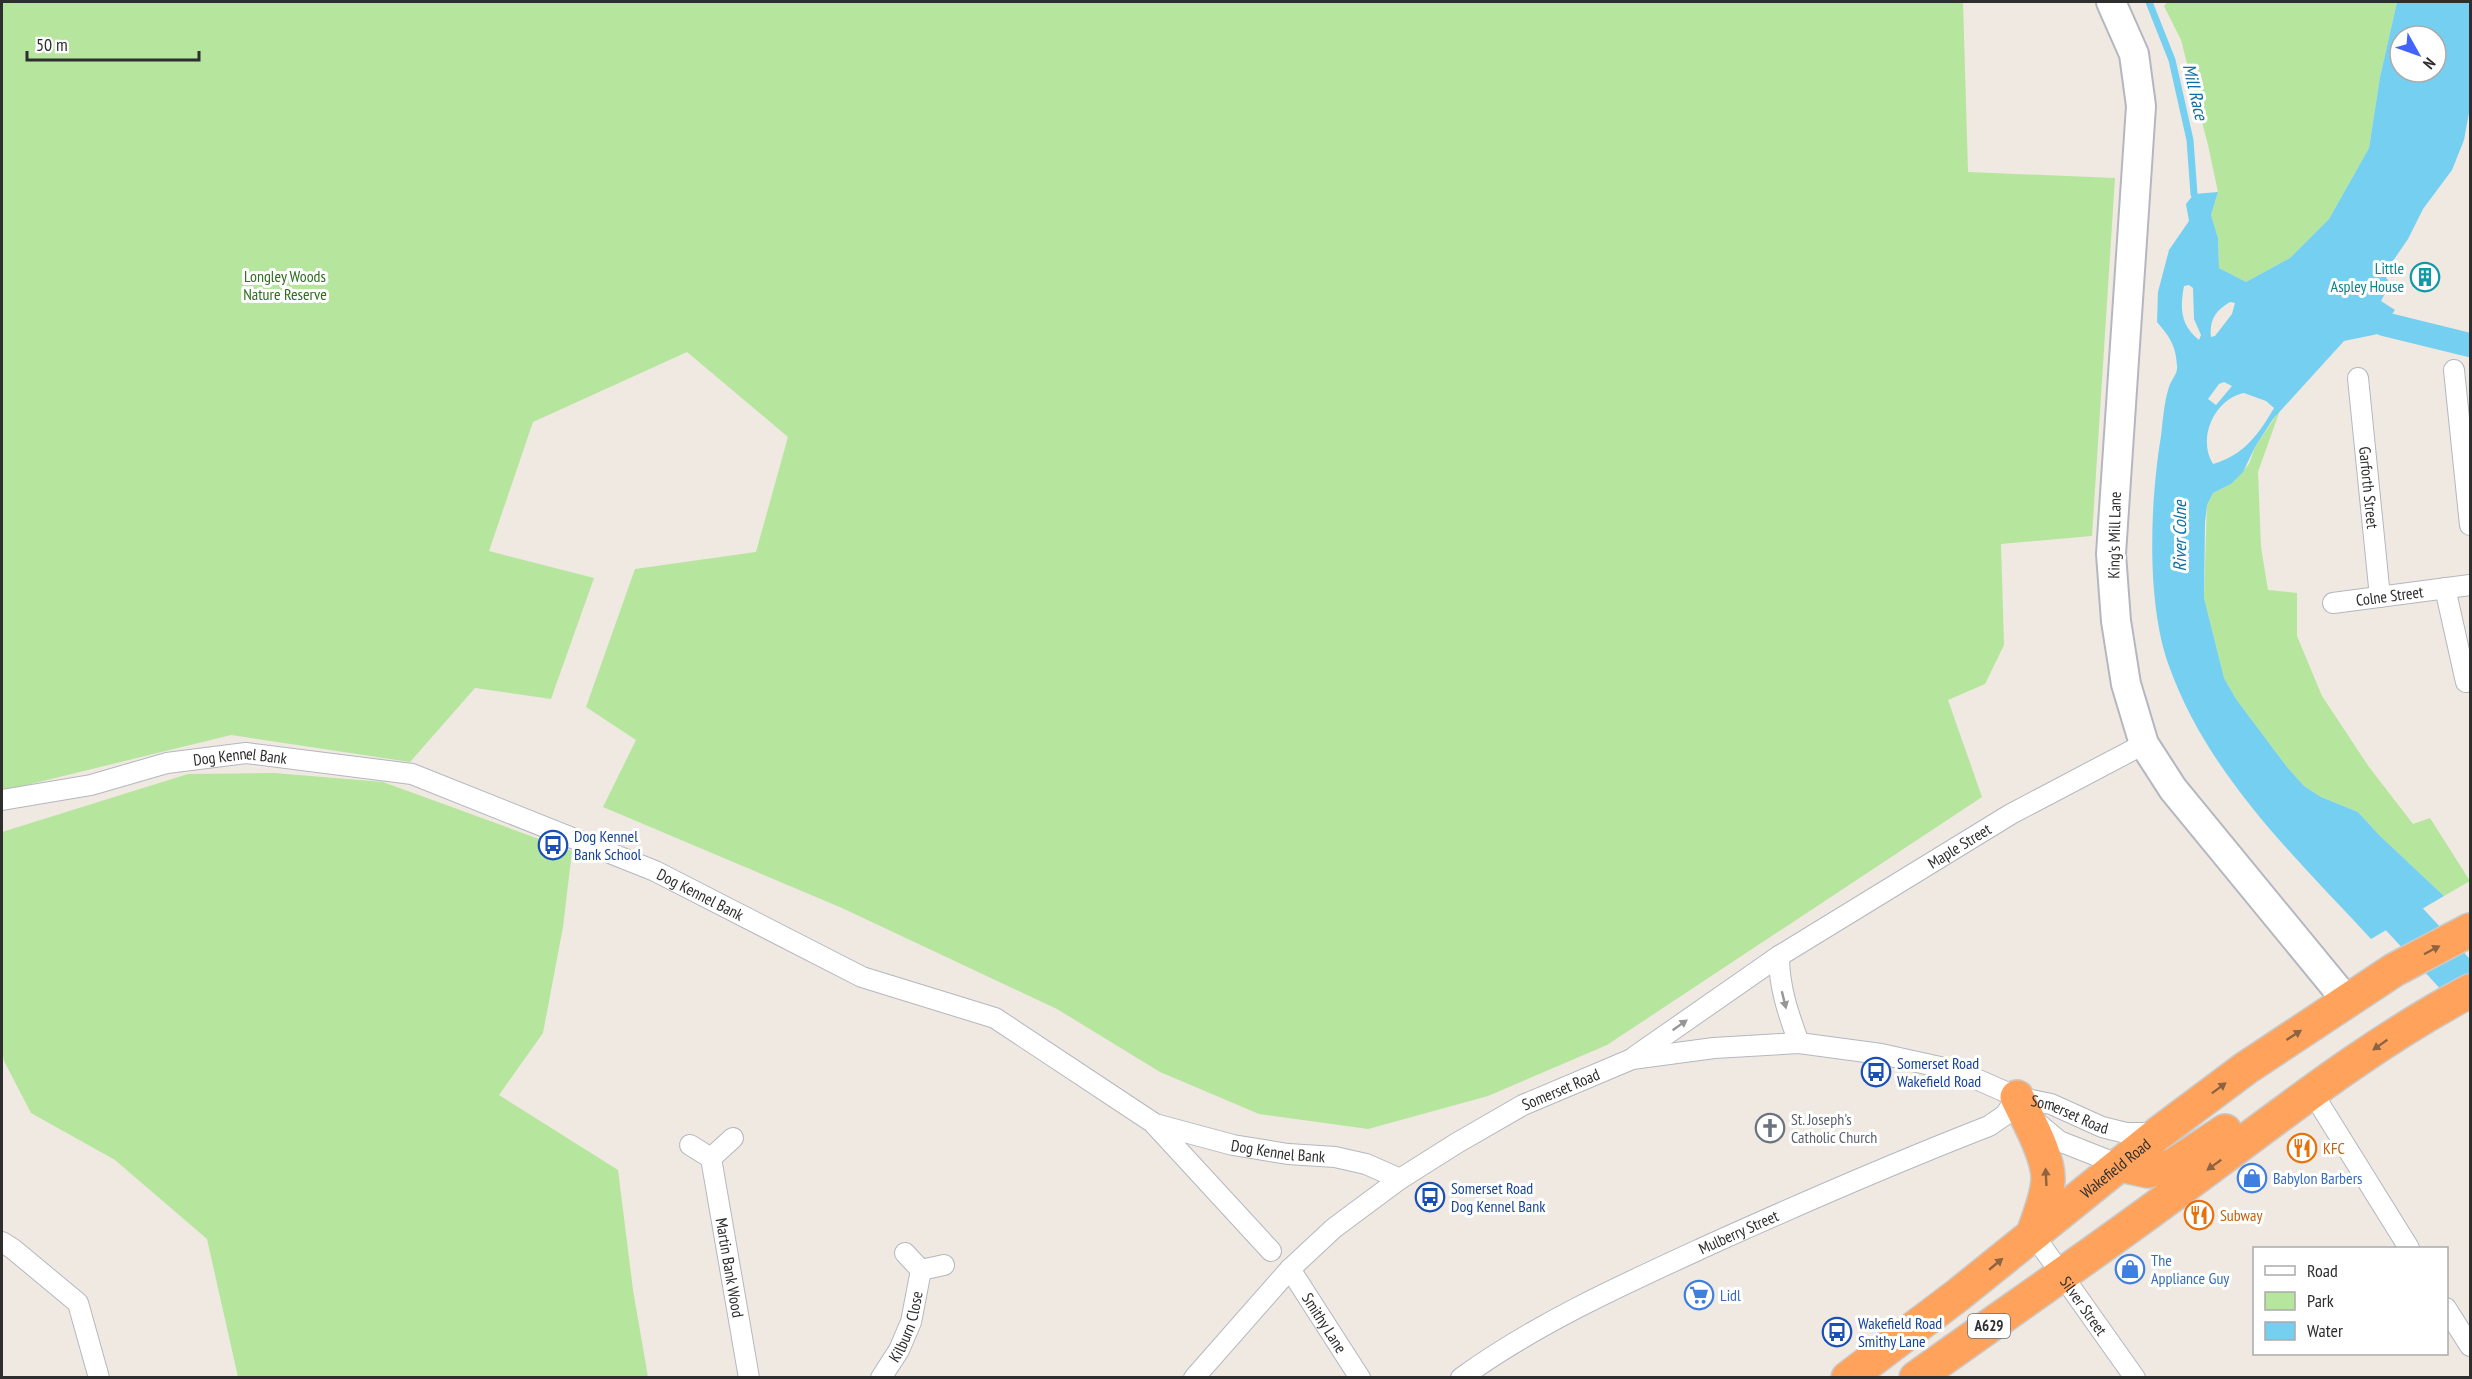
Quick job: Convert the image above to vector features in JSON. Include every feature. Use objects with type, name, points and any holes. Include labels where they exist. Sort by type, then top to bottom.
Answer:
[{"type":"highway","name":"Wakefield Road","points":[[1848,1377],[1923,1322],[2159,1133],[2246,1068],[2394,970],[2470,930]]},
{"type":"highway","name":"A629","points":[[1916,1377],[2318,1104],[2428,1013],[2470,990]]},
{"type":"highway","points":[[2017,1097],[2043,1156],[2048,1178],[2044,1202],[2033,1234]]},
{"type":"highway","points":[[2120,1165],[2148,1172],[2172,1166],[2220,1135],[2269,1098],[2318,1104]]},
{"type":"street","name":"King's Mill Lane","points":[[2111,2],[2134,54],[2141,106],[2111,554],[2116,621],[2126,684],[2144,744],[2173,789],[2346,1001]]},
{"type":"street","points":[[2454,370],[2470,525]]},
{"type":"street","name":"Garforth Street","points":[[2358,378],[2380,597]]},
{"type":"street","name":"Colne Street","points":[[2333,603],[2470,585]]},
{"type":"street","name":"Colne Street","points":[[2445,588],[2466,682]]},
{"type":"street","name":"Maple Street","points":[[1632,1059],[1779,956],[2011,814],[2144,744]]},
{"type":"street","name":"Dog Kennel Bank","points":[[2,800],[91,785],[167,763],[246,753],[412,774],[655,871],[862,977],[995,1018],[1155,1124],[1271,1251]]},
{"type":"street","points":[[1779,956],[1779,979],[1785,1007],[1798,1043]]},
{"type":"street","name":"Somerset Road","points":[[1194,1377],[1290,1269],[1334,1228],[1400,1179],[1524,1105],[1632,1059],[1714,1048],[1798,1043],[1881,1053],[1958,1071],[2017,1097],[2051,1104],[2102,1127],[2126,1133],[2159,1133]]},
{"type":"street","name":"Somerset Road","points":[[2017,1097],[2038,1124],[2059,1141],[2120,1165]]},
{"type":"street","name":"Mulberry Street","points":[[1461,1377],[1506,1348],[1602,1294],[1867,1174],[1989,1126],[2005,1115],[2017,1097]]},
{"type":"street","points":[[2318,1104],[2408,1247]]},
{"type":"street","name":"Dog Kennel Bank","points":[[1155,1124],[1233,1145],[1288,1154],[1335,1157],[1366,1164],[1400,1179]]},
{"type":"street","points":[[690,1145],[711,1158],[733,1138]]},
{"type":"street","name":"Martin Bank Wood","points":[[711,1158],[749,1377]]},
{"type":"street","name":"Silver Street","points":[[2033,1234],[2135,1377]]},
{"type":"street","points":[[2,1242],[78,1303],[99,1377]]},
{"type":"street","name":"Kilburn Close","points":[[905,1253],[921,1270]]},
{"type":"street","name":"Kilburn Close","points":[[921,1270],[944,1265]]},
{"type":"street","name":"Smithy Lane","points":[[1290,1269],[1360,1377]]},
{"type":"street","name":"Kilburn Close","points":[[881,1377],[899,1350],[911,1322],[921,1270]]},
{"type":"street","points":[[2448,1311],[2470,1347]]},
{"type":"green space","name":"Longley Woods Nature Reserve","points":[[2,2],[1963,2],[1968,172],[2115,178],[2092,536],[2001,544],[2004,645],[1985,684],[1948,700],[1982,797],[1607,1045],[1488,1096],[1368,1129],[1259,1114],[1160,1072],[1057,1009],[842,908],[603,807],[636,740],[586,707],[635,569],[756,552],[788,437],[687,352],[533,422],[489,551],[594,578],[551,699],[475,688],[410,762],[231,735],[2,791]]},
{"type":"green space","points":[[2167,2],[2397,2],[2392,24],[2388,24],[2388,42],[2369,148],[2329,219],[2290,258],[2246,282],[2219,268],[2218,238],[2211,215],[2218,192],[2181,40],[2164,6]]},
{"type":"green space","points":[[2280,410],[2258,472],[2261,547],[2268,590],[2297,593],[2297,636],[2322,696],[2369,767],[2413,824],[2430,818],[2470,881],[2444,896],[2358,812],[2321,797],[2304,786],[2236,699],[2224,678],[2204,598],[2207,505],[2213,493],[2231,484],[2249,464],[2255,447]]},
{"type":"green space","points":[[274,773],[383,782],[572,851],[563,927],[543,1033],[499,1095],[618,1170],[633,1290],[648,1377],[238,1377],[207,1239],[115,1160],[31,1113],[4,1061],[2,1048],[2,832],[188,774]]},
{"type":"water","points":[[2397,2],[2470,2],[2470,107],[2464,140],[2452,170],[2423,209],[2408,239],[2384,274],[2390,284],[2381,301],[2395,310],[2378,334],[2344,341],[2273,419],[2255,447],[2243,472],[2231,484],[2213,493],[2207,505],[2205,523],[2204,598],[2224,678],[2236,699],[2304,786],[2321,797],[2358,812],[2444,896],[2371,939],[2256,813],[2206,743],[2186,706],[2169,666],[2156,612],[2152,552],[2157,462],[2166,399],[2177,369],[2172,342],[2157,322],[2158,292],[2169,250],[2189,221],[2186,204],[2194,194],[2218,192],[2211,215],[2218,238],[2219,268],[2246,282],[2290,258],[2329,219],[2369,148],[2388,42],[2388,84],[2448,84],[2448,24],[2392,24]],"holes":[[[2189,285],[2193,288],[2194,319],[2201,335],[2199,340],[2188,328],[2183,316],[2184,286]],[[2230,302],[2235,303],[2232,314],[2215,336],[2211,337],[2212,321],[2217,312]],[[2224,382],[2232,386],[2216,405],[2208,399],[2219,384]],[[2244,393],[2266,401],[2274,408],[2249,443],[2233,455],[2213,464],[2207,443],[2211,421],[2224,403]]]},
{"type":"pier","points":[[2444,897],[2446,898],[2372,940]]},
{"type":"waterway","name":"Mill Race","points":[[2149,2],[2172,60],[2190,140],[2194,194]]},
{"type":"waterway","points":[[2384,324],[2470,345]]},
{"type":"waterway","name":"River Colne","points":[[2366,878],[2470,990]]},
{"type":"place","name":"Little Aspley House","points":[[2425,277]]},
{"type":"place","name":"Dog Kennel Bank School","points":[[553,845]]},
{"type":"place","name":"Somerset Road Wakefield Road","points":[[1876,1072]]},
{"type":"place","name":"St. Joseph's Catholic Church","points":[[1770,1128]]},
{"type":"place","name":"KFC","points":[[2302,1148]]},
{"type":"place","name":"Babylon Barbers","points":[[2252,1178]]},
{"type":"place","name":"Somerset Road Dog Kennel Bank","points":[[1430,1197]]},
{"type":"place","name":"Subway","points":[[2199,1215]]},
{"type":"place","name":"The Appliance Guy","points":[[2130,1269]]},
{"type":"place","name":"Lidl","points":[[1699,1295]]},
{"type":"place","name":"Wakefield Road Smithy Lane","points":[[1837,1332]]}]
